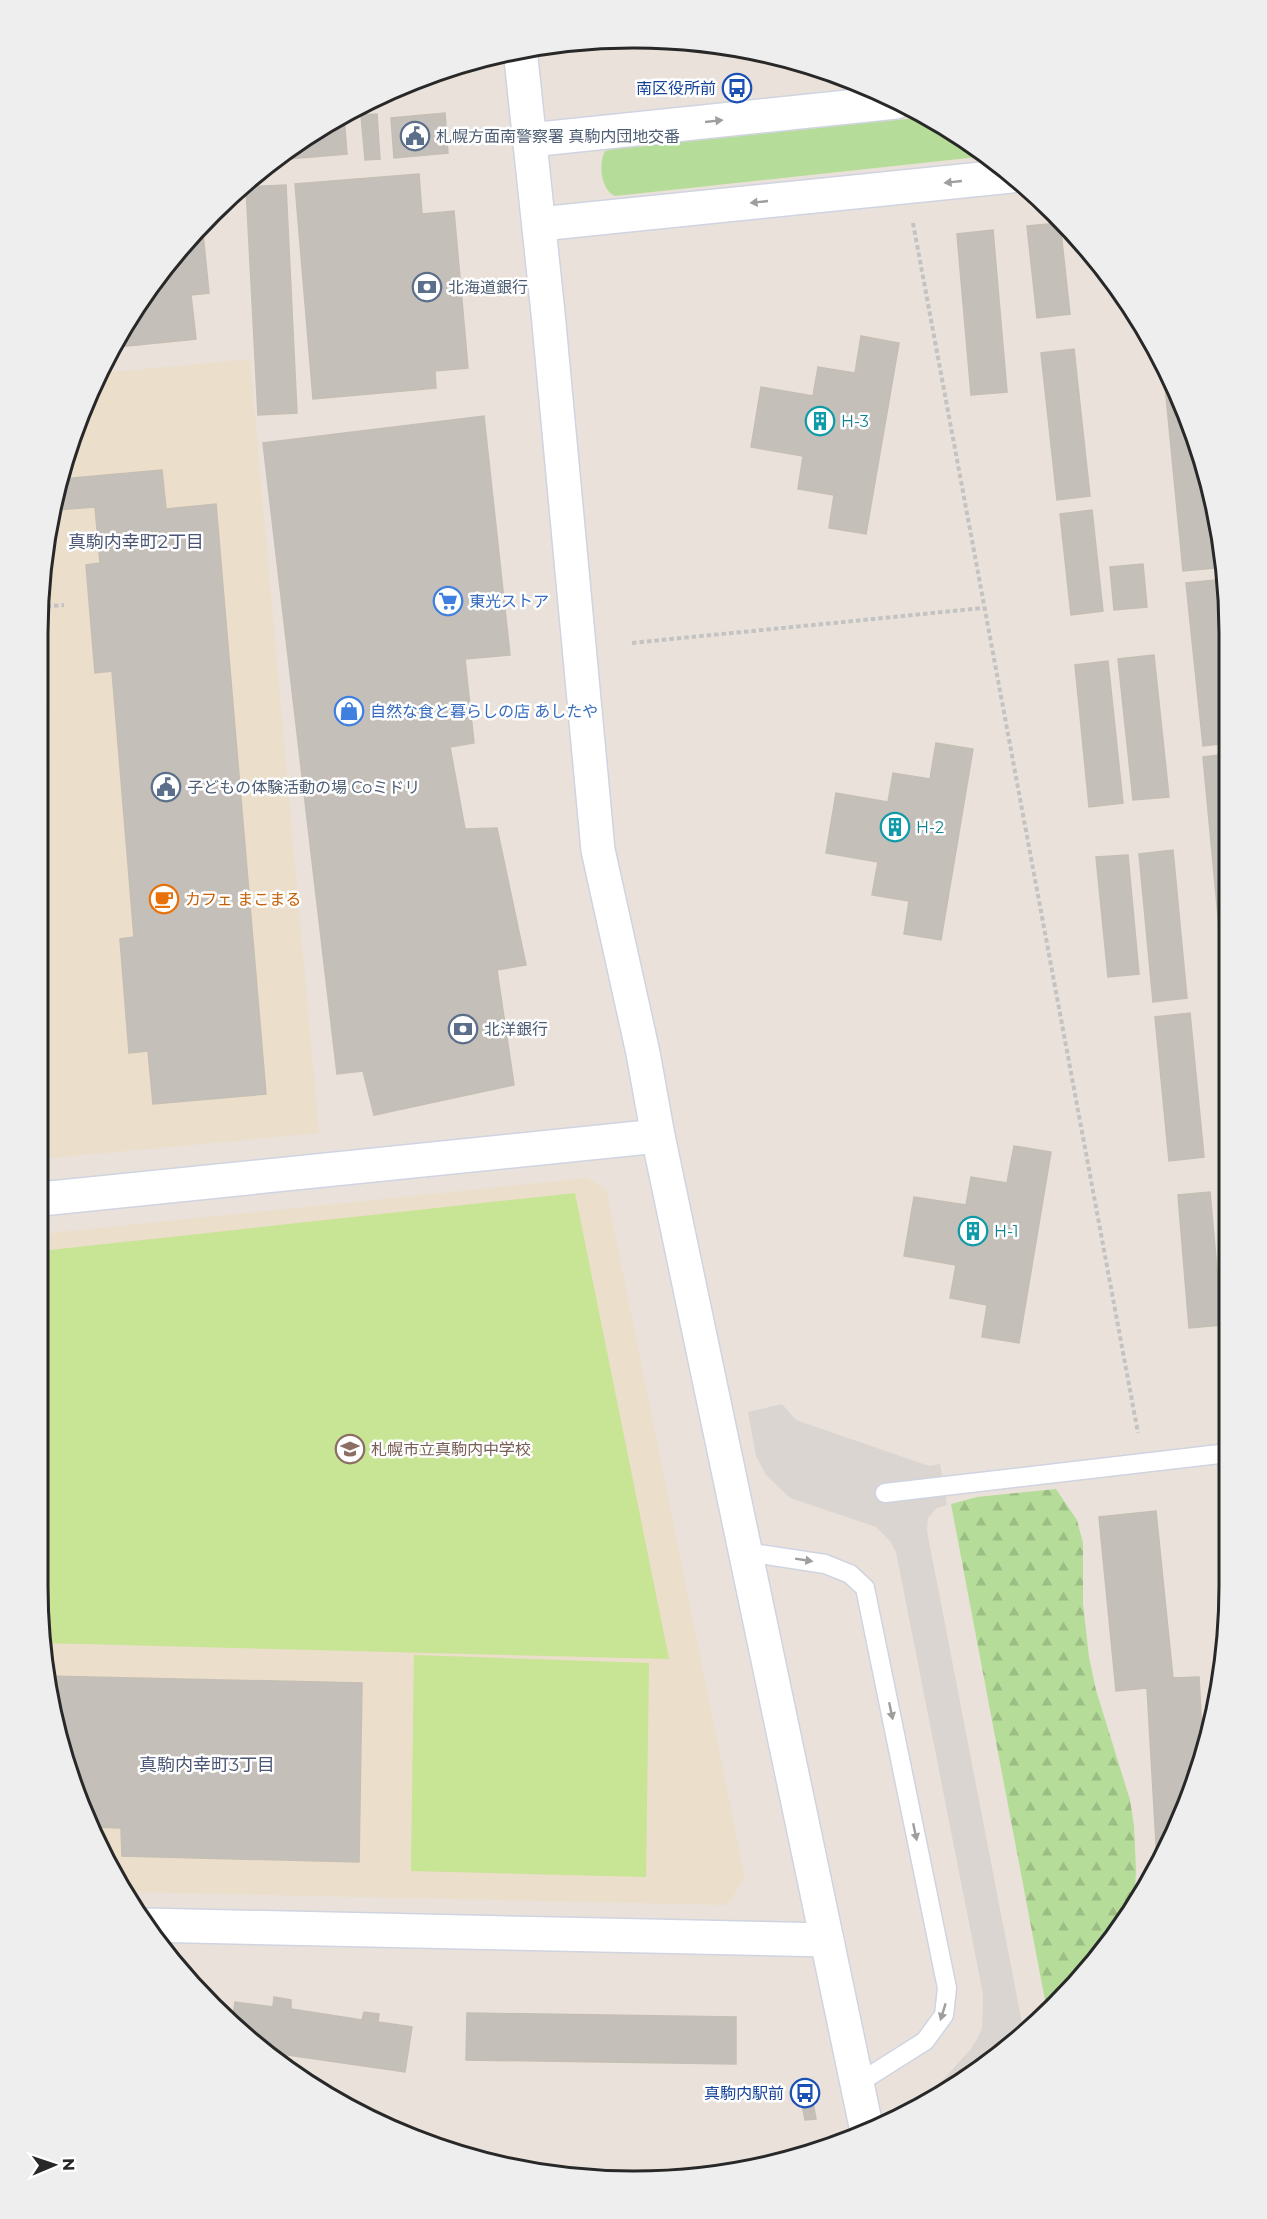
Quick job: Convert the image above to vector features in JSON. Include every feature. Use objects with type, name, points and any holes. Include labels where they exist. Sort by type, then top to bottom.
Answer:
[{"type":"street","points":[[521,59],[540,224],[598,850],[643,1053],[658,1136],[865,2123]]},
{"type":"street","points":[[530,140],[882,104]]},
{"type":"street","points":[[540,224],[1000,177]]},
{"type":"street","points":[[48,1197],[658,1136]]},
{"type":"street","points":[[157,1925],[827,1940]]},
{"type":"lane","points":[[885,1493],[1219,1454]]},
{"type":"lane","points":[[746,1552],[825,1564],[850,1574],[865,1588],[870,1611],[947,1988],[944,2015],[925,2041],[857,2084]]},
{"type":"path","points":[[912,216],[983,608],[1144,1462]]},
{"type":"path","points":[[49,606],[64,605]]},
{"type":"path","points":[[632,643],[983,608]]},
{"type":"shaded area","points":[[250,359],[319,1133],[48,1158],[49,595],[59,519],[68,482],[79,445],[109,372]]},
{"type":"shaded area","name":"札幌市立真駒内中学校","points":[[587,1178],[606,1189],[745,1878],[727,1905],[135,1892],[108,1844],[79,1774],[59,1700],[53,1662],[48,1586],[48,1233]]},
{"type":"shaded area","points":[[782,1404],[796,1420],[929,1466],[940,1464],[947,1505],[937,1508],[928,1518],[927,1531],[1022,2024],[990,2050],[937,2086],[977,2039],[982,2028],[983,1994],[896,1552],[890,1541],[876,1527],[790,1498],[766,1475],[756,1456],[748,1412]]},
{"type":"green space","points":[[912,118],[974,157],[615,196],[610,193],[604,183],[601,169],[605,151]]},
{"type":"green space","points":[[575,1193],[669,1659],[51,1643],[48,1586],[48,1250]]},
{"type":"green space","points":[[1056,1489],[1077,1520],[1083,1543],[1083,1604],[1089,1657],[1096,1690],[1130,1800],[1134,1826],[1135,1887],[1098,1942],[1045,2002],[951,1504],[977,1497]]},
{"type":"green space","points":[[414,1655],[649,1663],[646,1877],[411,1871]]},
{"type":"building","points":[[445,113],[448,153],[394,158],[391,118]]},
{"type":"building","points":[[377,114],[380,159],[365,160],[362,115]]},
{"type":"building","points":[[345,124],[347,154],[292,159]]},
{"type":"building","points":[[419,174],[422,214],[454,211],[468,368],[435,371],[436,388],[313,399],[295,184]]},
{"type":"building","points":[[286,185],[297,413],[258,415],[246,194],[255,187]]},
{"type":"building","points":[[1052,224],[1061,233],[1070,314],[1037,318],[1027,226]]},
{"type":"building","points":[[993,230],[1007,392],[971,395],[957,234]]},
{"type":"building","points":[[203,236],[209,293],[191,295],[196,339],[123,346],[169,277]]},
{"type":"building","name":"H-3","points":[[861,336],[899,343],[866,534],[829,528],[834,495],[798,489],[803,456],[751,447],[761,387],[813,396],[818,367],[855,373]]},
{"type":"building","points":[[1074,349],[1090,496],[1057,500],[1041,353]]},
{"type":"building","points":[[1165,389],[1188,445],[1199,482],[1214,557],[1215,568],[1183,571]]},
{"type":"building","points":[[484,416],[510,655],[465,659],[474,743],[450,747],[465,829],[497,828],[526,965],[497,970],[514,1085],[374,1115],[363,1071],[337,1074],[263,443]]},
{"type":"building","points":[[162,470],[166,509],[216,504],[266,1094],[153,1104],[148,1051],[129,1053],[120,939],[134,937],[112,671],[95,673],[86,565],[100,563],[95,507],[61,510],[69,478]]},
{"type":"building","points":[[1092,510],[1103,611],[1071,615],[1060,514]]},
{"type":"building","points":[[1143,564],[1147,607],[1114,610],[1110,567]]},
{"type":"building","points":[[1215,580],[1219,634],[1219,744],[1203,746],[1186,583]]},
{"type":"building","points":[[1154,655],[1169,797],[1133,800],[1118,659]]},
{"type":"building","points":[[1108,661],[1123,803],[1089,807],[1075,665]]},
{"type":"building","name":"H-2","points":[[936,743],[973,749],[941,940],[904,934],[909,901],[872,895],[878,862],[826,853],[836,793],[888,802],[893,773],[930,779]]},
{"type":"building","points":[[1219,755],[1219,927],[1203,757]]},
{"type":"building","points":[[1173,850],[1187,998],[1153,1002],[1139,854]]},
{"type":"building","points":[[1128,855],[1139,974],[1108,977],[1096,857]]},
{"type":"building","points":[[1190,1013],[1204,1157],[1169,1161],[1155,1017]]},
{"type":"building","name":"H-1","points":[[1014,1146],[1051,1152],[1019,1343],[982,1337],[987,1305],[950,1298],[956,1265],[904,1256],[914,1197],[966,1205],[971,1177],[1007,1183]]},
{"type":"building","points":[[1210,1192],[1219,1292],[1219,1325],[1189,1328],[1178,1195]]},
{"type":"building","points":[[1156,1511],[1173,1678],[1199,1677],[1202,1726],[1199,1737],[1188,1774],[1156,1849],[1147,1688],[1116,1691],[1099,1517]]},
{"type":"building","points":[[55,1676],[362,1683],[359,1862],[122,1856],[121,1828],[101,1827],[93,1810],[68,1737]]},
{"type":"building","points":[[274,1997],[291,2000],[291,2009],[362,2020],[364,2012],[379,2014],[378,2022],[412,2027],[405,2072],[283,2054],[233,2013],[235,2002],[273,2007]]},
{"type":"building","points":[[467,2013],[736,2017],[736,2064],[466,2060]]},
{"type":"building","points":[[812,2097],[816,2119],[805,2120],[801,2099]]},
{"type":"place","name":"南区役所前","points":[[737,88]]},
{"type":"place","name":"札幌方面南警察署 真駒内団地交番","points":[[415,136]]},
{"type":"place","name":"北海道銀行","points":[[427,287]]},
{"type":"place","name":"H-3","points":[[820,421]]},
{"type":"place","name":"東光ストア","points":[[448,601]]},
{"type":"place","name":"自然な食と暮らしの店 あしたや","points":[[349,711]]},
{"type":"place","name":"子どもの体験活動の場 Coミドリ","points":[[166,787]]},
{"type":"place","name":"H-2","points":[[895,827]]},
{"type":"place","name":"カフェ まこまる","points":[[164,899]]},
{"type":"place","name":"北洋銀行","points":[[463,1029]]},
{"type":"place","name":"H-1","points":[[973,1231]]},
{"type":"place","name":"札幌市立真駒内中学校","points":[[350,1449]]},
{"type":"place","name":"真駒内駅前","points":[[805,2093]]},
{"type":"district","name":"真駒内幸町2丁目","points":[[136,542]]},
{"type":"district","name":"真駒内幸町3丁目","points":[[207,1765]]}]
